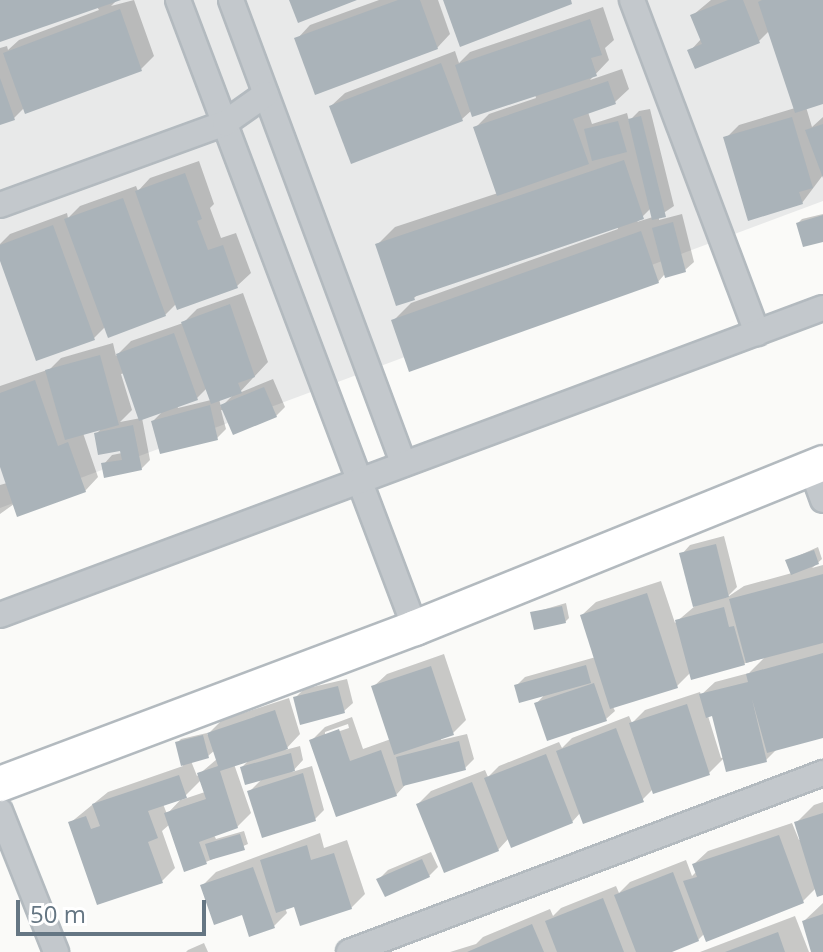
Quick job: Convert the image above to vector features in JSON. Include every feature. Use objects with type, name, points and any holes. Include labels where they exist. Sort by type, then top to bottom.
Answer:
[{"type":"street","points":[[178,0],[233,118],[359,481],[415,628]]},
{"type":"street","points":[[231,0],[404,464]]},
{"type":"street","points":[[632,0],[757,333]]},
{"type":"street","points":[[0,205],[268,102]]},
{"type":"street","points":[[0,615],[823,308]]},
{"type":"street","points":[[0,784],[415,628],[817,465],[823,500]]},
{"type":"street","points":[[349,952],[823,773]]},
{"type":"street","points":[[0,811],[56,952]]},
{"type":"shaded area","points":[[0,0],[823,0],[823,201],[0,508]]},
{"type":"building","points":[[0,0],[121,0],[0,42]]},
{"type":"building","points":[[289,0],[357,0],[298,23]]},
{"type":"building","points":[[398,0],[420,0],[438,49],[315,95],[294,38]]},
{"type":"building","points":[[443,0],[571,0],[572,4],[460,47]]},
{"type":"building","points":[[728,0],[743,0],[760,43],[695,69],[687,50],[702,44],[690,15]]},
{"type":"building","points":[[823,0],[823,104],[795,113],[758,2]]},
{"type":"building","points":[[120,9],[142,71],[25,114],[3,53]]},
{"type":"building","points":[[590,19],[602,55],[591,58],[597,76],[472,117],[455,65]]},
{"type":"building","points":[[441,63],[463,121],[351,164],[329,106]]},
{"type":"building","points":[[0,78],[15,120],[0,125]]},
{"type":"building","points":[[608,81],[616,104],[573,119],[589,164],[497,196],[473,127]]},
{"type":"building","points":[[641,116],[666,217],[652,220],[628,119]]},
{"type":"building","points":[[792,117],[813,188],[799,192],[803,204],[748,221],[723,137]]},
{"type":"building","points":[[618,121],[627,152],[592,161],[584,129]]},
{"type":"building","points":[[823,124],[823,178],[805,130]]},
{"type":"building","points":[[624,160],[644,219],[414,297],[415,300],[396,306],[375,244]]},
{"type":"building","points":[[185,173],[202,219],[197,221],[208,250],[223,245],[238,288],[177,310],[135,191]]},
{"type":"building","points":[[123,198],[166,316],[108,338],[64,219]]},
{"type":"building","points":[[823,215],[823,242],[803,247],[796,223]]},
{"type":"building","points":[[673,222],[686,272],[665,278],[652,228]]},
{"type":"building","points":[[53,225],[95,340],[36,361],[0,261],[0,245]]},
{"type":"building","points":[[641,231],[659,283],[409,372],[391,320]]},
{"type":"building","points":[[230,304],[255,377],[238,383],[242,393],[211,404],[181,322]]},
{"type":"building","points":[[174,333],[198,400],[139,421],[116,354]]},
{"type":"building","points":[[100,355],[119,425],[65,440],[45,370]]},
{"type":"building","points":[[35,380],[58,446],[68,442],[86,492],[17,517],[0,467],[0,393]]},
{"type":"building","points":[[264,387],[277,417],[233,435],[220,405]]},
{"type":"building","points":[[210,405],[218,440],[160,454],[151,421]]},
{"type":"building","points":[[133,425],[142,470],[104,478],[101,463],[122,460],[120,451],[98,455],[94,433]]},
{"type":"building","points":[[716,544],[729,597],[693,607],[679,553]]},
{"type":"building","points":[[814,550],[819,564],[791,575],[785,560]]},
{"type":"building","points":[[823,574],[823,643],[746,663],[729,599]]},
{"type":"building","points":[[647,593],[678,688],[610,709],[580,615]]},
{"type":"building","points":[[562,606],[566,623],[534,630],[530,612]]},
{"type":"building","points":[[724,607],[729,627],[734,626],[745,665],[691,680],[675,620]]},
{"type":"building","points":[[823,653],[823,738],[767,753],[752,699],[767,762],[726,772],[712,716],[706,718],[699,694],[748,682],[746,674]]},
{"type":"building","points":[[586,665],[591,683],[519,703],[514,685]]},
{"type":"building","points":[[431,666],[454,735],[394,755],[371,686]]},
{"type":"building","points":[[594,683],[607,721],[547,741],[534,703]]},
{"type":"building","points":[[338,686],[345,713],[300,725],[293,697]]},
{"type":"building","points":[[687,704],[710,775],[653,794],[629,723]]},
{"type":"building","points":[[275,710],[288,749],[220,771],[238,828],[199,842],[207,864],[184,872],[164,813],[206,799],[197,773],[218,766],[207,733]]},
{"type":"building","points":[[616,728],[644,802],[583,824],[556,751]]},
{"type":"building","points":[[339,729],[350,761],[381,750],[397,796],[336,817],[309,740]]},
{"type":"building","points":[[203,735],[209,758],[181,766],[175,742]]},
{"type":"building","points":[[459,741],[466,770],[403,786],[396,757]]},
{"type":"building","points":[[291,753],[295,771],[245,785],[240,767]]},
{"type":"building","points":[[546,754],[573,823],[511,848],[484,778]]},
{"type":"building","points":[[303,773],[316,821],[262,838],[247,791]]},
{"type":"building","points":[[179,775],[187,798],[148,811],[158,838],[148,842],[163,883],[97,905],[68,822],[86,816],[91,829],[100,826],[92,804]]},
{"type":"building","points":[[472,782],[499,851],[444,873],[416,804]]},
{"type":"building","points":[[823,813],[823,895],[817,897],[794,822]]},
{"type":"building","points":[[240,834],[245,850],[210,860],[205,844]]},
{"type":"building","points":[[779,835],[804,903],[706,942],[683,881],[697,877],[692,864]]},
{"type":"building","points":[[307,845],[311,860],[334,853],[352,909],[300,926],[294,907],[276,913],[260,860]]},
{"type":"building","points":[[422,859],[430,877],[385,897],[376,879]]},
{"type":"building","points":[[253,867],[275,928],[249,937],[242,915],[214,925],[200,885]]},
{"type":"building","points":[[673,872],[699,941],[672,952],[636,952],[614,895]]},
{"type":"building","points":[[603,898],[624,952],[557,952],[545,921]]},
{"type":"building","points":[[823,914],[823,952],[811,952],[802,921]]},
{"type":"building","points":[[532,924],[544,952],[467,952]]},
{"type":"building","points":[[778,932],[785,952],[725,952]]}]
